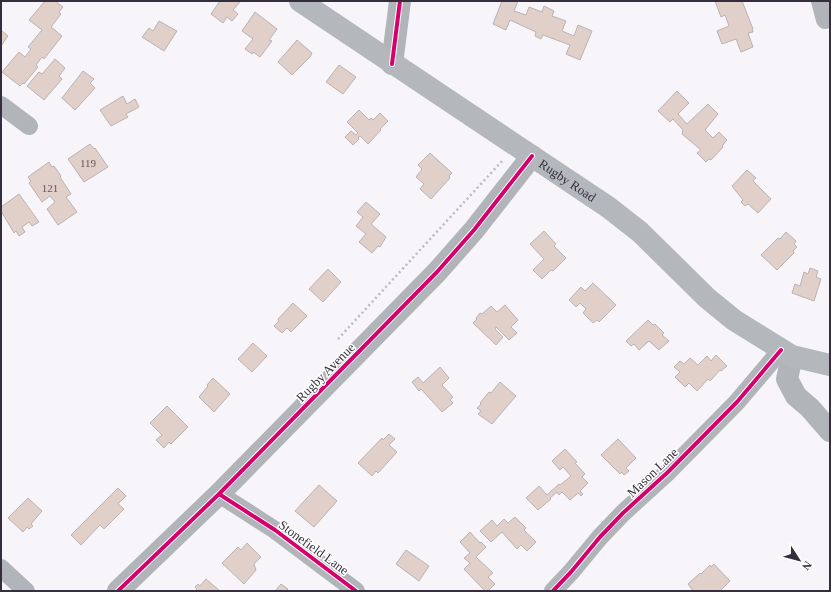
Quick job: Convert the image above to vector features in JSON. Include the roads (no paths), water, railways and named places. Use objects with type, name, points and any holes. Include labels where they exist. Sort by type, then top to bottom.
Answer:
[{"type":"main road","name":"Rugby Road","points":[[300,1],[392,64],[614,211],[640,232],[707,298],[734,320],[786,353],[830,365]]},
{"type":"street","points":[[392,64],[400,1]]},
{"type":"street","points":[[820,1],[825,20]]},
{"type":"street","points":[[1,105],[30,126]]},
{"type":"street","name":"Rugby Avenue","points":[[118,591],[219,494],[437,272],[474,230],[532,156]]},
{"type":"street","points":[[786,353],[787,379],[796,396],[810,408],[830,432]]},
{"type":"street","name":"Mason Lane","points":[[553,591],[623,513],[673,466],[737,402],[765,369],[786,353]]},
{"type":"street","name":"Stonefield Lane","points":[[219,494],[275,530],[356,591]]},
{"type":"street","points":[[1,568],[26,591]]}]
